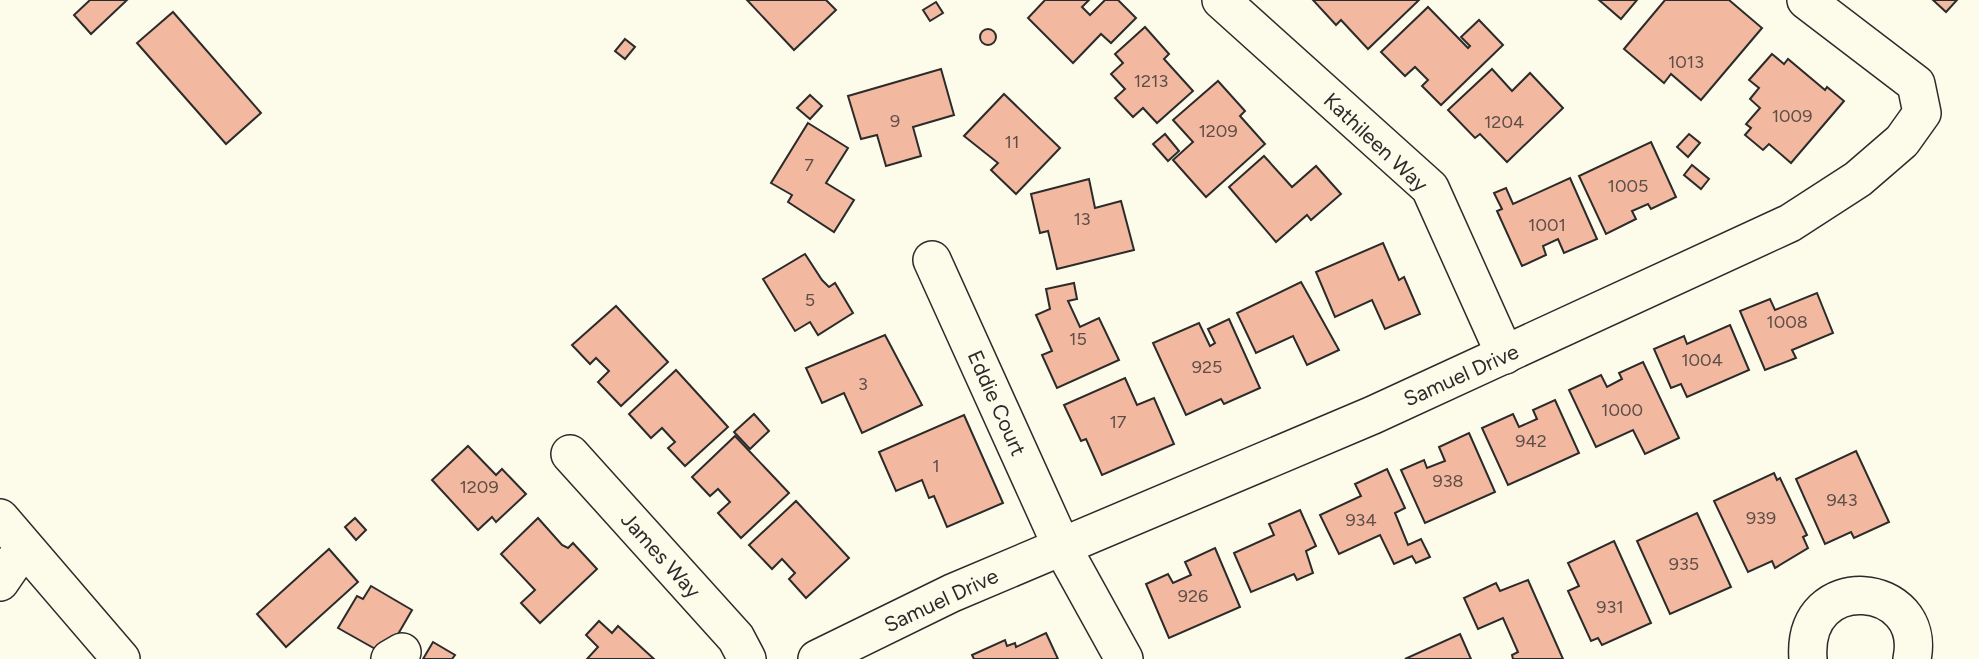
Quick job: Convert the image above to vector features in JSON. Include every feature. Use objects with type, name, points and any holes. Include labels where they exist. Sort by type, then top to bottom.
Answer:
[{"type":"street","name":"Kathileen Way","points":[[1221,0],[1430,188],[1505,355]]},
{"type":"street","name":"Samuel Drive","points":[[817,659],[952,593],[1373,415],[1505,355],[1790,223],[1858,179],[1902,141],[1922,113],[1916,84],[1805,0]]},
{"type":"street","name":"Eddie Court","points":[[932,260],[1061,545],[1124,659]]},
{"type":"street","name":"James Way","points":[[570,454],[736,638],[747,659]]},
{"type":"street","points":[[0,518],[121,659]]},
{"type":"street","points":[[0,582],[24,547]]},
{"type":"street","points":[[1806,659],[1807,641],[1813,624],[1823,609],[1838,599],[1856,594],[1873,596],[1890,603],[1903,615],[1911,631],[1912,659]]},
{"type":"building","points":[[90,0],[127,0],[91,34],[74,15]]},
{"type":"building","points":[[747,0],[826,0],[836,10],[794,50]]},
{"type":"building","points":[[1045,0],[1089,0],[1082,7],[1090,15],[1105,0],[1118,0],[1136,18],[1111,43],[1101,34],[1073,63],[1028,18]]},
{"type":"building","points":[[1313,0],[1419,0],[1368,49],[1341,20],[1336,25]]},
{"type":"building","points":[[1599,0],[1637,0],[1621,19]]},
{"type":"building","points":[[1665,0],[1729,0],[1762,28],[1701,100],[1671,74],[1664,83],[1624,49]]},
{"type":"building","points":[[1933,0],[1957,0],[1946,12]]},
{"type":"building","points":[[936,2],[943,13],[930,21],[923,10]]},
{"type":"building","points":[[1428,7],[1468,48],[1470,46],[1461,37],[1479,20],[1503,45],[1441,105],[1422,86],[1428,80],[1415,67],[1405,76],[1381,52]]},
{"type":"building","points":[[173,12],[261,113],[226,144],[137,43]]},
{"type":"building","points":[[1145,27],[1169,54],[1164,59],[1193,91],[1157,123],[1143,108],[1133,117],[1115,98],[1125,89],[1111,74],[1123,63],[1115,54]]},
{"type":"building","points":[[988,29],[994,31],[994,43],[988,45],[982,43],[980,37],[982,31]]},
{"type":"building","points":[[625,39],[635,47],[625,59],[615,51]]},
{"type":"building","points":[[1772,54],[1784,64],[1788,59],[1825,90],[1827,87],[1844,101],[1791,163],[1769,144],[1763,150],[1745,135],[1751,128],[1746,124],[1760,108],[1750,99],[1759,88],[1749,80]]},
{"type":"building","points":[[941,69],[954,115],[913,127],[921,156],[886,166],[877,135],[861,139],[848,96]]},
{"type":"building","points":[[1492,69],[1512,91],[1530,73],[1563,108],[1507,162],[1480,134],[1475,138],[1448,110]]},
{"type":"building","points":[[1218,81],[1245,111],[1240,116],[1265,144],[1206,197],[1173,160],[1193,142],[1173,120]]},
{"type":"building","points":[[1004,94],[1060,148],[1016,194],[991,170],[998,163],[964,136]]},
{"type":"building","points":[[810,95],[822,106],[810,119],[797,108]]},
{"type":"building","points":[[808,123],[848,148],[826,183],[854,200],[834,232],[788,202],[792,195],[771,183]]},
{"type":"building","points":[[1165,134],[1179,151],[1168,161],[1153,144]]},
{"type":"building","points":[[1689,134],[1700,143],[1688,157],[1677,147]]},
{"type":"building","points":[[1651,142],[1676,197],[1651,209],[1648,204],[1632,211],[1636,219],[1606,234],[1579,176]]},
{"type":"building","points":[[1264,156],[1292,187],[1316,166],[1341,194],[1311,220],[1307,215],[1276,242],[1229,187]]},
{"type":"building","points":[[1692,165],[1709,179],[1701,189],[1684,175]]},
{"type":"building","points":[[1570,178],[1597,239],[1564,253],[1558,239],[1543,246],[1546,255],[1522,266],[1497,211],[1502,209],[1494,193],[1506,188],[1513,204]]},
{"type":"building","points":[[1089,179],[1095,208],[1121,201],[1134,250],[1057,269],[1048,231],[1040,233],[1031,194]]},
{"type":"building","points":[[1383,243],[1399,280],[1404,277],[1420,314],[1385,329],[1372,300],[1335,317],[1316,272]]},
{"type":"building","points":[[805,254],[829,287],[835,283],[853,313],[818,335],[810,322],[795,331],[763,279]]},
{"type":"building","points":[[1301,282],[1339,350],[1307,365],[1293,336],[1256,353],[1237,313]]},
{"type":"building","points":[[1074,283],[1077,299],[1068,301],[1080,327],[1099,318],[1119,360],[1057,388],[1042,355],[1052,351],[1036,315],[1050,309],[1046,289]]},
{"type":"building","points":[[1817,293],[1833,333],[1792,350],[1796,358],[1765,370],[1740,311],[1770,299],[1775,310]]},
{"type":"building","points":[[616,306],[668,362],[621,406],[598,382],[609,371],[596,358],[590,364],[572,345]]},
{"type":"building","points":[[1229,319],[1260,388],[1224,404],[1221,399],[1186,415],[1153,343],[1199,323],[1210,346],[1215,343],[1208,329]]},
{"type":"building","points":[[1730,325],[1749,370],[1687,397],[1681,384],[1671,388],[1654,349],[1684,336],[1687,344]]},
{"type":"building","points":[[885,335],[922,405],[862,433],[844,393],[822,403],[806,368]]},
{"type":"building","points":[[1643,362],[1679,438],[1645,454],[1633,430],[1596,447],[1569,390],[1601,375],[1607,387],[1622,379],[1619,373]]},
{"type":"building","points":[[676,370],[728,427],[685,466],[668,448],[675,442],[662,428],[651,438],[629,414]]},
{"type":"building","points":[[1125,378],[1137,405],[1154,398],[1174,444],[1102,475],[1086,439],[1081,441],[1064,405]]},
{"type":"building","points":[[1555,400],[1579,453],[1508,485],[1482,428],[1513,414],[1519,427],[1537,419],[1533,410]]},
{"type":"building","points":[[754,414],[769,431],[750,449],[734,432]]},
{"type":"building","points":[[964,415],[1003,503],[947,527],[934,496],[929,498],[922,480],[896,491],[879,452]]},
{"type":"building","points":[[1469,433],[1495,492],[1425,523],[1401,470],[1424,460],[1427,468],[1445,461],[1439,447]]},
{"type":"building","points":[[735,436],[789,493],[741,538],[718,513],[730,502],[718,489],[710,496],[692,477]]},
{"type":"building","points":[[468,446],[496,475],[502,469],[526,494],[496,522],[492,517],[478,530],[432,480]]},
{"type":"building","points":[[1856,451],[1889,522],[1854,538],[1851,532],[1825,544],[1796,479]]},
{"type":"building","points":[[1387,469],[1405,508],[1395,513],[1408,545],[1421,539],[1430,557],[1416,563],[1412,556],[1394,564],[1380,535],[1339,554],[1320,515],[1361,496],[1355,484]]},
{"type":"building","points":[[1774,473],[1777,480],[1780,478],[1807,535],[1803,537],[1808,548],[1775,568],[1772,561],[1748,572],[1714,501]]},
{"type":"building","points":[[796,501],[849,558],[806,598],[789,579],[795,573],[782,559],[772,569],[749,545]]},
{"type":"building","points":[[1300,510],[1316,546],[1306,551],[1313,573],[1297,580],[1294,574],[1251,592],[1234,553],[1274,535],[1269,524]]},
{"type":"building","points":[[1697,513],[1731,587],[1670,614],[1637,541]]},
{"type":"building","points":[[355,518],[366,530],[356,540],[345,527]]},
{"type":"building","points":[[538,518],[562,545],[568,548],[573,543],[597,569],[540,623],[521,603],[535,590],[501,554]]},
{"type":"building","points":[[1614,541],[1651,623],[1602,645],[1598,638],[1591,641],[1568,591],[1579,586],[1568,563]]},
{"type":"building","points":[[1215,548],[1240,607],[1169,638],[1146,584],[1168,574],[1173,583],[1191,575],[1185,562]]},
{"type":"building","points":[[329,549],[358,582],[286,647],[257,614]]},
{"type":"building","points":[[1528,580],[1563,659],[1513,659],[1512,655],[1518,652],[1503,618],[1478,629],[1464,598],[1496,583],[1500,591]]},
{"type":"building","points":[[371,586],[412,610],[386,655],[338,628],[357,596],[363,599]]},
{"type":"building","points":[[599,621],[612,633],[618,626],[654,659],[587,659],[598,647],[586,635]]},
{"type":"building","points":[[1046,633],[1058,659],[974,659],[972,655],[1005,640],[1007,646],[1015,643],[1016,647]]},
{"type":"building","points":[[1460,634],[1471,659],[1405,659]]},
{"type":"building","points":[[433,642],[455,655],[452,659],[423,659]]}]
